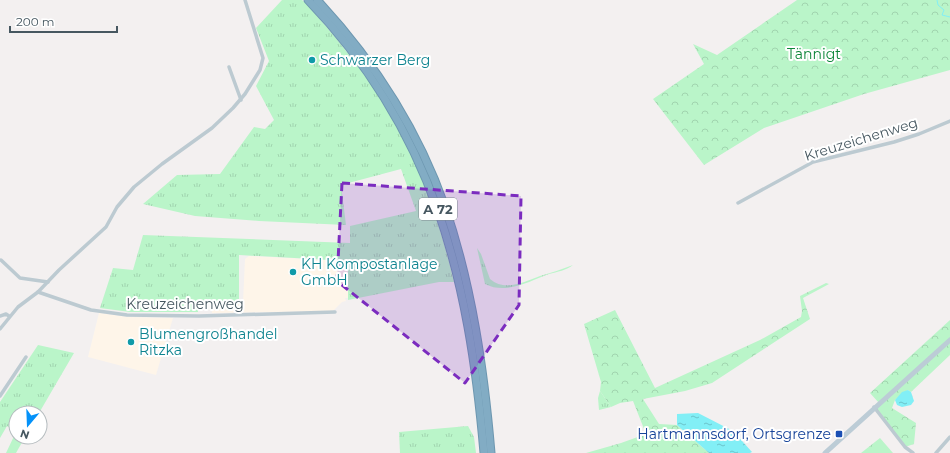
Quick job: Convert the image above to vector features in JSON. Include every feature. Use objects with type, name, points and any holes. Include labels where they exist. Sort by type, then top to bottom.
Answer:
[{"type":"highway","name":"A 72","points":[[308,0],[336,30],[383,95],[411,145],[433,194],[453,258],[466,313],[477,383],[484,453]]},
{"type":"highway","name":"A 72","points":[[317,0],[358,48],[389,92],[418,144],[444,206],[461,259],[473,314],[484,384],[491,453]]},
{"type":"main road","points":[[825,453],[874,407],[950,340]]},
{"type":"street","points":[[0,329],[18,306],[38,292],[78,251],[106,227],[117,207],[134,187],[162,164],[212,128],[240,100],[260,70],[263,58],[245,0]]},
{"type":"street","points":[[229,67],[240,100]]},
{"type":"street","name":"Kreuzeichenweg","points":[[738,203],[813,162],[894,142],[919,134],[950,121]]},
{"type":"street","points":[[1,260],[20,278],[48,282]]},
{"type":"street","name":"Kreuzeichenweg","points":[[38,292],[94,310],[127,315],[207,316],[335,312]]},
{"type":"street","points":[[0,316],[6,314],[9,316]]},
{"type":"street","points":[[0,396],[26,356]]},
{"type":"street","points":[[874,407],[905,447],[913,453]]},
{"type":"street","points":[[936,453],[950,437]]},
{"type":"highlighted area","points":[[342,183],[521,196],[519,305],[465,383],[337,281]]},
{"type":"shaded area","points":[[249,256],[348,261],[348,298],[345,298],[346,301],[342,302],[333,311],[212,313],[211,303],[243,302],[245,259]]},
{"type":"shaded area","points":[[99,313],[128,317],[173,318],[156,375],[88,357]]},
{"type":"green space","points":[[282,0],[302,0],[306,3],[364,74],[394,120],[416,164],[434,210],[454,282],[439,282],[348,300],[348,261],[239,255],[239,301],[198,301],[198,312],[130,312],[100,308],[113,268],[133,270],[143,235],[350,243],[350,226],[416,211],[401,169],[341,185],[346,225],[195,216],[143,204],[177,175],[220,174],[254,127],[265,129],[274,120],[256,86],[269,61],[256,28]]},
{"type":"green space","name":"Tännigt","points":[[797,0],[950,0],[950,70],[864,94],[764,128],[704,165],[653,99],[704,64],[693,44],[717,55]]},
{"type":"green space","points":[[477,248],[481,254],[490,279],[502,285],[515,285],[573,265],[565,270],[549,274],[518,286],[509,288],[493,287],[485,284]]},
{"type":"green space","points":[[826,283],[829,284],[803,298],[810,319],[712,383],[685,391],[643,399],[659,424],[677,425],[709,453],[586,453],[646,434],[633,401],[620,403],[611,407],[600,391],[601,382],[584,324],[615,310],[655,388],[760,340],[801,317],[802,311],[800,296]]},
{"type":"green space","points":[[950,320],[950,355],[911,392],[908,390],[895,400],[892,408],[916,423],[914,444],[905,447],[874,407],[879,403],[870,393]]},
{"type":"green space","points":[[38,345],[74,353],[44,405],[8,405],[8,427],[7,426],[0,438],[0,402]]},
{"type":"green space","points":[[600,391],[611,407],[599,410],[598,398]]},
{"type":"green space","points":[[468,426],[474,437],[476,453],[400,453],[399,432]]},
{"type":"green space","points":[[880,438],[893,453],[861,453]]},
{"type":"green space","points":[[10,445],[20,445],[16,453],[6,453]]},
{"type":"water","points":[[908,390],[911,392],[914,401],[911,405],[902,407],[897,405],[895,400],[902,392]]},
{"type":"water","points":[[698,413],[733,431],[752,452],[709,453],[677,425],[677,414]]},
{"type":"waterway","points":[[937,0],[938,5],[944,10],[942,15],[950,17]]},
{"type":"place","name":"Schwarzer Berg","points":[[312,60]]},
{"type":"place","name":"KH Kompostanlage GmbH","points":[[293,272]]},
{"type":"place","name":"Blumengroßhandel Ritzka","points":[[131,342]]},
{"type":"place","name":"Hartmannsdorf, Ortsgrenze","points":[[839,434]]}]
